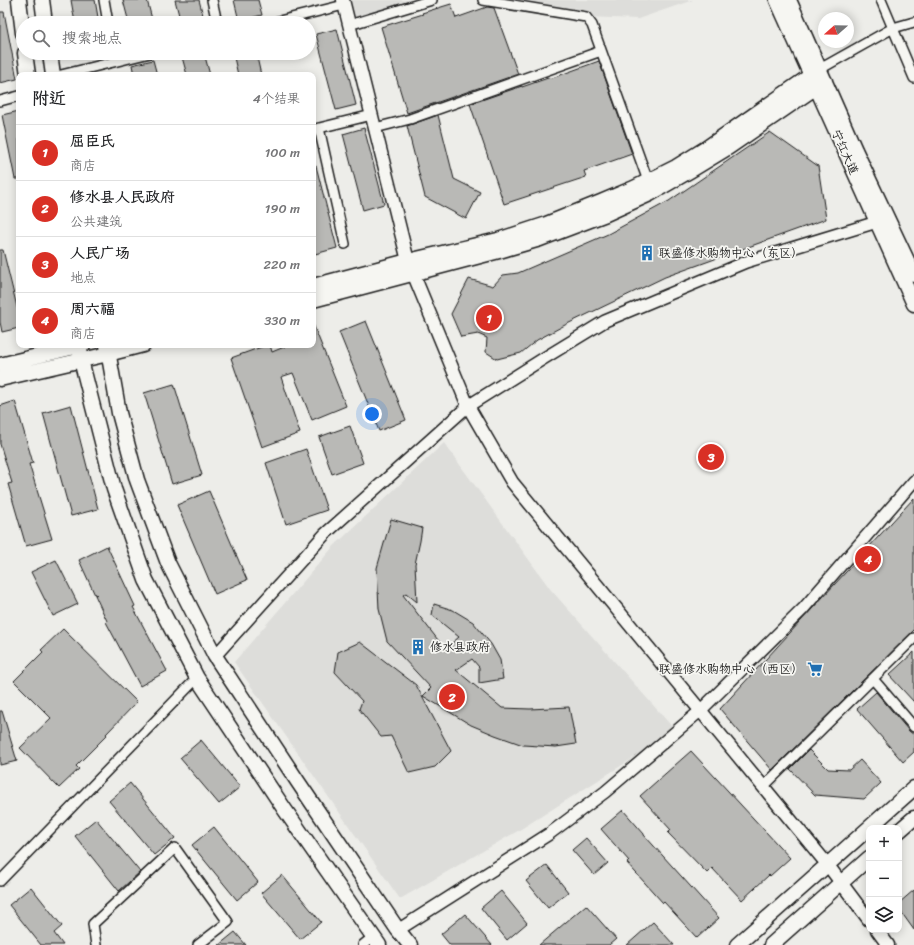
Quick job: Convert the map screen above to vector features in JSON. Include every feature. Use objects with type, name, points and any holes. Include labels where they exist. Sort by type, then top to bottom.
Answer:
[{"type":"main road","points":[[19,0],[21,16]]},
{"type":"main road","points":[[42,0],[45,16]]},
{"type":"main road","name":"宁红大道","points":[[777,0],[856,150],[914,276]]},
{"type":"main road","name":"宁红大道","points":[[789,0],[818,78],[877,222],[914,304]]},
{"type":"main road","points":[[344,2],[410,268],[468,406],[512,482],[827,864],[866,916]]},
{"type":"main road","points":[[26,60],[28,72]]},
{"type":"main road","points":[[51,60],[53,72]]},
{"type":"main road","points":[[316,299],[544,225],[601,202],[649,187],[676,167],[818,78]]},
{"type":"main road","points":[[316,285],[410,268]]},
{"type":"main road","points":[[0,365],[80,349],[108,350],[122,348]]},
{"type":"main road","points":[[0,379],[80,349]]},
{"type":"main road","points":[[80,349],[114,489],[146,580],[197,678],[372,942]]},
{"type":"main road","points":[[108,350],[119,413],[137,480],[168,563],[215,656],[298,782],[398,930],[410,945]]},
{"type":"main road","points":[[737,945],[914,788]]},
{"type":"main road","points":[[902,828],[914,818]]},
{"type":"main road","points":[[770,945],[866,861]]},
{"type":"main road","points":[[879,933],[888,945]]},
{"type":"street","points":[[104,0],[107,16]]},
{"type":"street","points":[[212,0],[215,16]]},
{"type":"street","points":[[349,25],[432,0]]},
{"type":"street","points":[[483,0],[586,17],[592,25],[649,187]]},
{"type":"street","points":[[881,0],[914,78]]},
{"type":"street","points":[[295,16],[344,2]]},
{"type":"street","points":[[818,78],[893,28],[914,22]]},
{"type":"street","points":[[375,128],[410,120],[601,51]]},
{"type":"street","points":[[73,72],[122,60]]},
{"type":"street","points":[[0,101],[16,97]]},
{"type":"street","points":[[345,244],[316,129],[372,115]]},
{"type":"street","points":[[215,656],[325,534],[468,406],[605,321],[746,262],[877,222]]},
{"type":"street","points":[[398,930],[549,834],[605,792],[700,711],[803,610],[914,481]]},
{"type":"street","points":[[763,787],[914,638]]},
{"type":"street","points":[[0,880],[197,678]]},
{"type":"street","points":[[873,679],[914,727]]},
{"type":"street","points":[[96,945],[93,924],[175,848],[228,922],[198,945]]},
{"type":"shaded area","points":[[343,0],[432,0],[349,25]]},
{"type":"shaded area","points":[[483,0],[693,0],[638,19],[586,17]]},
{"type":"shaded area","points":[[444,443],[551,590],[676,731],[521,829],[400,899],[234,662],[333,547]]},
{"type":"building","points":[[71,0],[95,0],[98,16],[74,16]]},
{"type":"building","points":[[123,0],[147,0],[151,16],[127,16]]},
{"type":"building","points":[[175,0],[199,0],[203,16],[179,16]]},
{"type":"building","points":[[234,0],[258,0],[262,15],[238,16]]},
{"type":"building","points":[[451,4],[456,18],[487,7],[494,8],[518,74],[407,113],[381,27]]},
{"type":"building","points":[[0,12],[4,12],[16,79],[0,83]]},
{"type":"building","points":[[337,29],[356,105],[336,110],[316,34]]},
{"type":"building","points":[[153,60],[156,72],[133,72],[132,65]]},
{"type":"building","points":[[183,60],[206,60],[209,72],[186,72]]},
{"type":"building","points":[[235,60],[258,60],[260,72],[237,72]]},
{"type":"building","points":[[599,61],[632,154],[584,171],[586,177],[504,204],[470,104],[522,86],[551,77],[552,78]]},
{"type":"building","points":[[16,112],[16,179],[15,179],[2,115]]},
{"type":"building","points":[[438,115],[454,179],[480,192],[466,219],[425,197],[407,126]]},
{"type":"building","points":[[364,128],[384,204],[363,210],[343,134]]},
{"type":"building","name":"联盛修水购物中心（东区）","points":[[770,132],[818,166],[826,219],[665,277],[565,325],[537,340],[521,353],[497,359],[486,352],[487,338],[478,334],[461,337],[451,314],[469,279],[493,286],[503,275],[518,273],[608,234],[669,201]]},
{"type":"building","points":[[316,166],[337,248],[316,254]]},
{"type":"building","points":[[0,250],[3,250],[16,303],[16,329],[2,332],[0,322]]},
{"type":"building","points":[[366,321],[406,420],[379,431],[339,332]]},
{"type":"building","points":[[316,331],[346,406],[312,420],[293,373],[281,377],[300,433],[262,447],[231,358],[259,348],[271,348],[272,352],[282,348],[316,348]]},
{"type":"building","points":[[174,384],[202,475],[172,484],[144,393]]},
{"type":"building","points":[[15,401],[33,463],[29,464],[52,539],[26,546],[8,484],[12,483],[0,444],[0,406]]},
{"type":"building","points":[[71,405],[98,509],[71,516],[43,413]]},
{"type":"building","points":[[350,426],[363,463],[332,474],[319,437]]},
{"type":"building","points":[[306,449],[327,510],[286,524],[266,463]]},
{"type":"building","points":[[209,491],[247,580],[215,594],[177,505]]},
{"type":"building","name":"联盛修水购物中心（西区）","points":[[914,498],[914,630],[772,770],[720,709]]},
{"type":"building","name":"修水县政府","points":[[391,519],[422,528],[415,564],[417,602],[406,593],[403,595],[445,649],[459,637],[432,615],[434,604],[453,610],[473,622],[491,644],[500,660],[503,679],[479,683],[479,667],[472,659],[456,670],[502,708],[530,709],[569,707],[576,744],[556,747],[523,745],[471,725],[423,696],[431,688],[387,641],[379,609],[377,568]]},
{"type":"building","points":[[107,546],[135,606],[133,607],[167,671],[140,686],[106,622],[107,621],[79,560]]},
{"type":"building","points":[[56,560],[78,604],[53,616],[31,572]]},
{"type":"building","points":[[63,629],[137,702],[76,766],[79,769],[59,788],[20,748],[51,718],[14,681],[43,652],[41,650]]},
{"type":"building","points":[[360,642],[416,685],[451,751],[435,767],[409,773],[391,736],[381,737],[359,709],[362,701],[335,672],[338,652]]},
{"type":"building","points":[[914,652],[914,702],[889,675]]},
{"type":"building","points":[[876,692],[914,735],[914,752],[903,762],[857,709]]},
{"type":"building","points":[[0,711],[2,711],[17,761],[0,765]]},
{"type":"building","points":[[201,740],[240,787],[219,804],[180,758]]},
{"type":"building","points":[[809,750],[828,769],[849,770],[860,760],[881,783],[864,799],[815,795],[790,769]]},
{"type":"building","points":[[691,751],[790,858],[742,900],[712,868],[707,873],[668,833],[671,830],[640,796]]},
{"type":"building","points":[[130,783],[175,838],[154,855],[109,801]]},
{"type":"building","points":[[623,810],[719,918],[697,938],[627,863],[629,861],[601,829]]},
{"type":"building","points":[[96,819],[140,872],[119,891],[75,836]]},
{"type":"building","points":[[214,827],[258,882],[237,900],[192,845]]},
{"type":"building","points":[[586,838],[608,863],[594,875],[572,850]]},
{"type":"building","points":[[547,865],[568,892],[548,908],[526,881]]},
{"type":"building","points":[[282,875],[321,922],[300,939],[261,893]]},
{"type":"building","points":[[31,887],[62,926],[54,933],[63,945],[41,945],[9,905]]},
{"type":"building","points":[[914,890],[914,930],[902,913],[902,900]]},
{"type":"building","points":[[501,891],[527,923],[507,940],[481,908]]},
{"type":"building","points":[[586,905],[616,939],[609,945],[539,945]]},
{"type":"building","points":[[465,914],[492,945],[450,945],[441,934]]},
{"type":"building","points":[[653,922],[674,945],[627,945]]},
{"type":"building","points":[[235,932],[246,945],[219,945]]},
{"type":"place","name":"联盛修水购物中心（东区）","points":[[647,253]]},
{"type":"place","name":"屈臣氏","points":[[489,318]]},
{"type":"place","name":"人民广场","points":[[711,457]]},
{"type":"place","name":"周六福","points":[[868,559]]},
{"type":"place","name":"修水县政府","points":[[418,647]]},
{"type":"place","name":"联盛修水购物中心（西区）","points":[[815,669]]},
{"type":"place","name":"修水县人民政府","points":[[452,697]]}]
